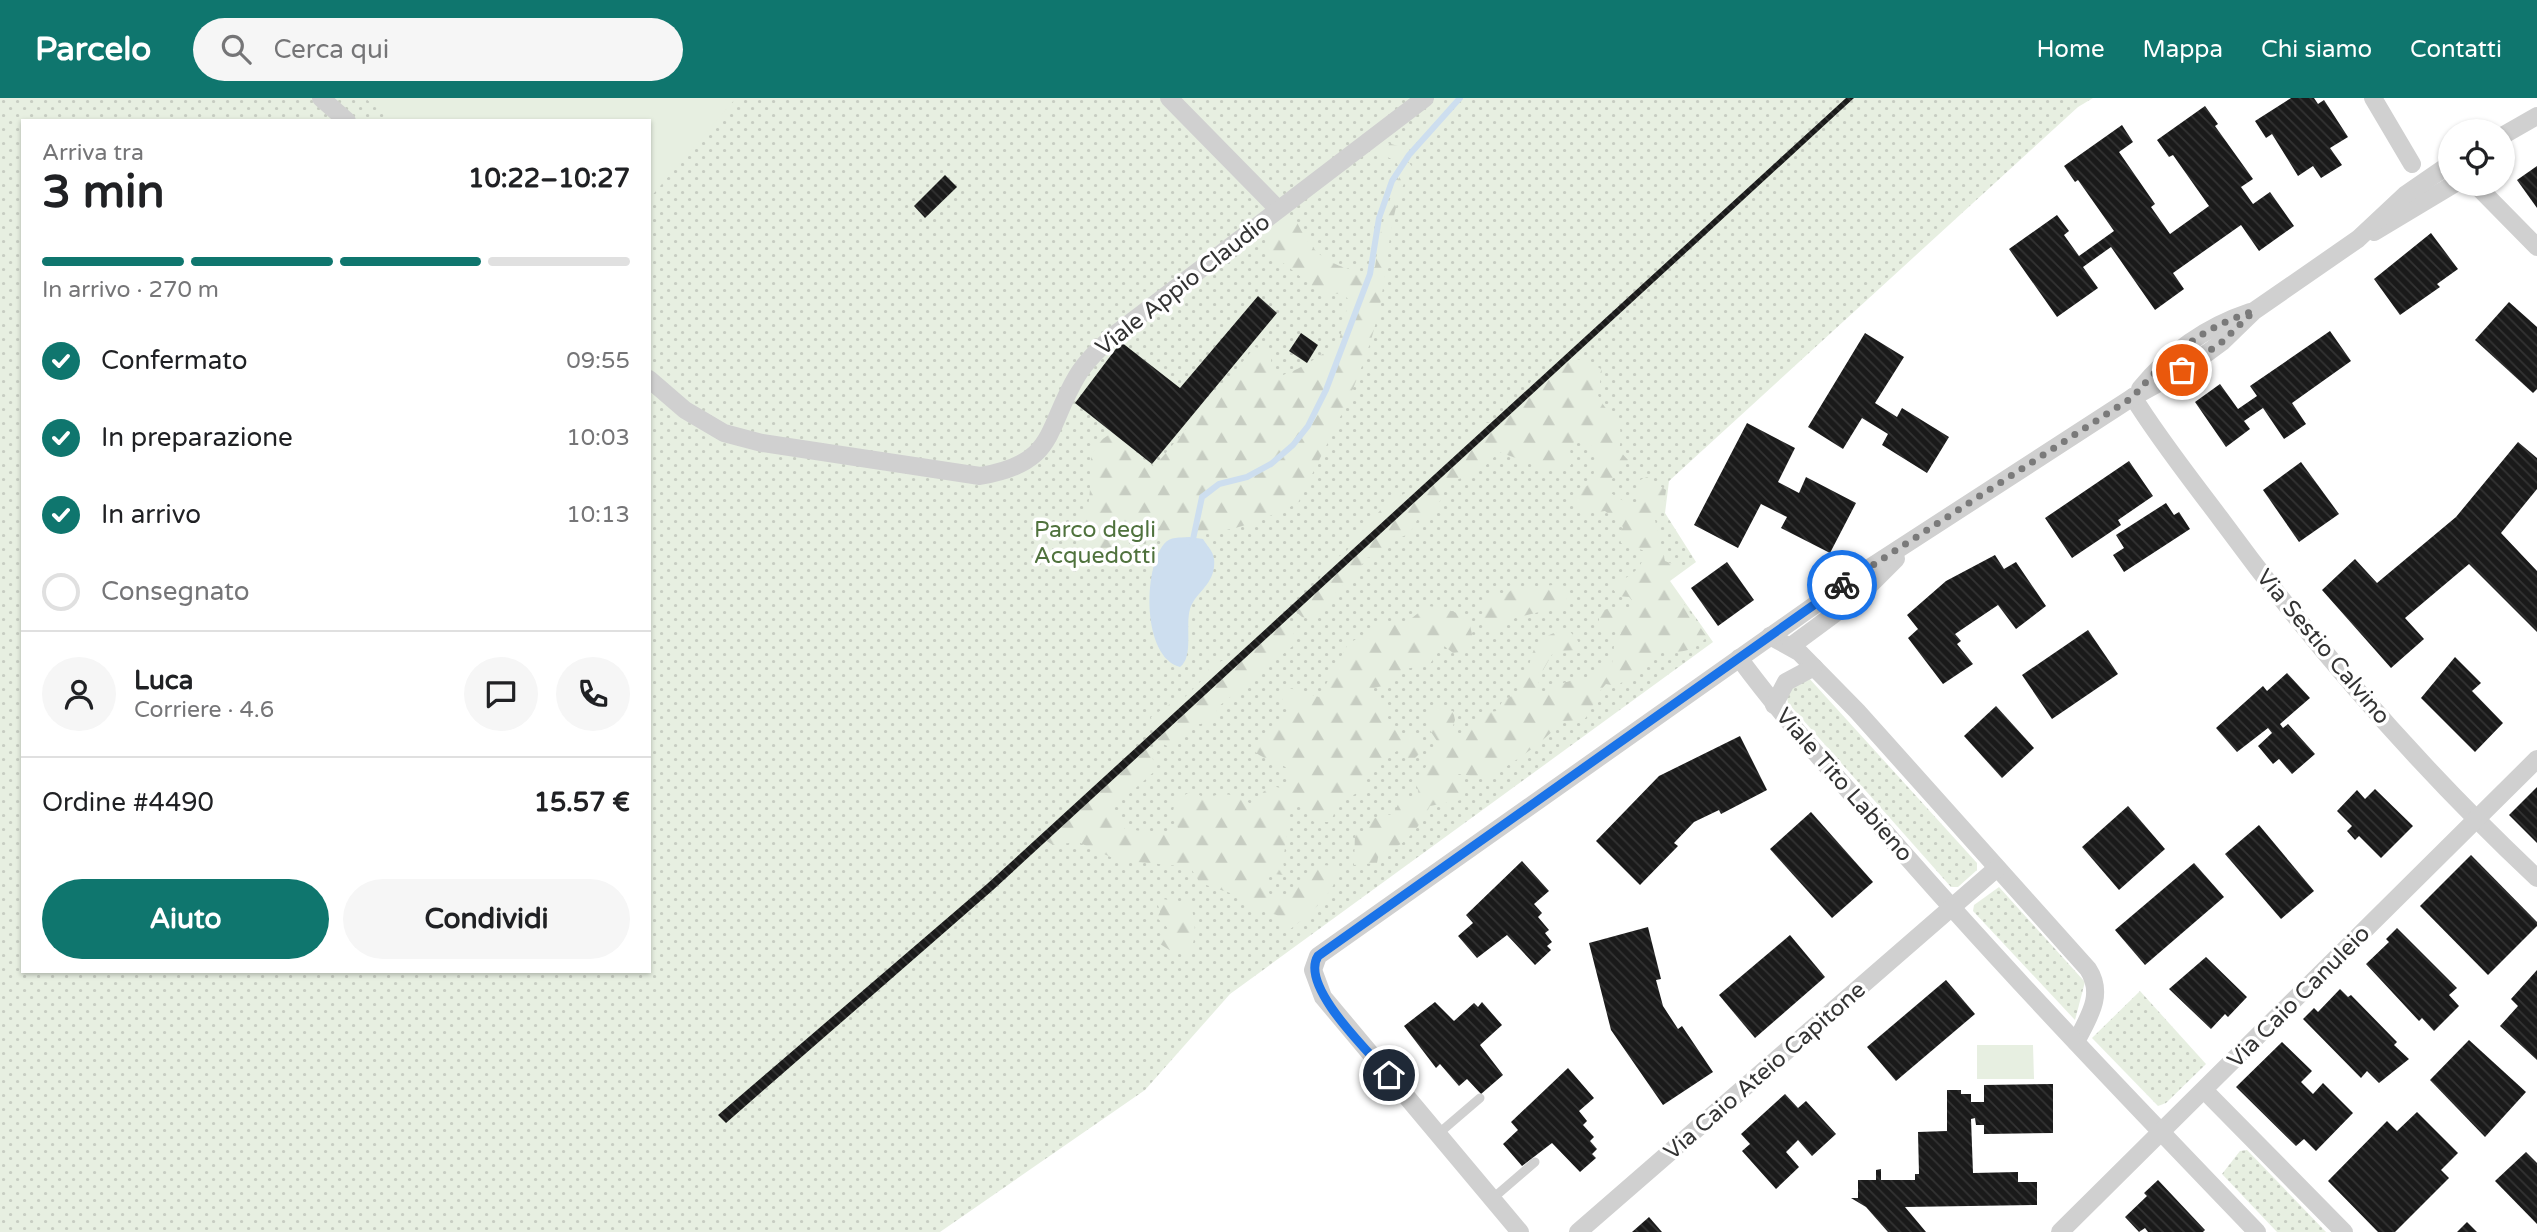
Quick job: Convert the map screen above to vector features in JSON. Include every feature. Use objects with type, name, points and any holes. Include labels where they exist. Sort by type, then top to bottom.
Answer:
[{"type":"street","points":[[321,98],[345,119]]},
{"type":"street","points":[[1170,98],[1278,209]]},
{"type":"street","name":"Viale Appio Claudio","points":[[651,381],[685,410],[724,433],[762,443],[980,476],[1000,472],[1027,460],[1050,438],[1076,377],[1095,352],[1424,98]]},
{"type":"street","points":[[2373,98],[2412,164]]},
{"type":"street","points":[[2515,129],[2537,116]]},
{"type":"street","points":[[1520,1232],[1317,986],[1313,970],[1315,961],[1334,942],[1846,583],[2133,397],[2156,369],[2183,346],[2220,322],[2254,311],[2358,239],[2438,172]]},
{"type":"street","points":[[2434,174],[2438,184]]},
{"type":"street","points":[[2358,239],[2395,221],[2438,194]]},
{"type":"street","points":[[2487,196],[2537,247]]},
{"type":"street","name":"Via Sestio Calvino","points":[[2133,397],[2264,579],[2362,697],[2476,820],[2537,878]]},
{"type":"street","points":[[1791,646],[1860,595],[1910,544]]},
{"type":"street","points":[[1770,636],[1791,646],[1877,732],[2094,978],[2095,1002],[2077,1042]]},
{"type":"street","name":"Viale Tito Labieno","points":[[1739,658],[1774,705],[1952,909],[2162,1135],[2257,1232]]},
{"type":"street","points":[[1774,705],[1786,682],[1814,667]]},
{"type":"street","name":"Via Caio Canuleio","points":[[2060,1232],[2162,1135],[2537,759]]},
{"type":"street","points":[[1952,909],[1997,868]]},
{"type":"street","name":"Via Caio Ateio Capitone","points":[[1578,1232],[1952,909]]},
{"type":"street","points":[[2205,1091],[2344,1232]]},
{"type":"lane","points":[[1438,1134],[1480,1098]]},
{"type":"lane","points":[[1492,1199],[1535,1162]]},
{"type":"green space","name":"Parco degli Acquedotti","points":[[0,98],[2093,98],[2078,107],[1669,481],[1665,513],[1696,562],[1670,581],[1713,642],[1230,994],[1145,1090],[940,1232],[0,1232]]},
{"type":"green space","points":[[365,98],[736,98],[651,197],[651,119],[390,119]]},
{"type":"green space","points":[[1384,142],[1398,146],[1412,167],[1403,185],[1392,223],[1376,322],[1352,392],[1298,503],[1232,529],[1190,533],[1189,537],[1133,541],[1084,554],[1077,526],[1088,503],[1092,455],[1101,441],[1110,434],[1154,467],[1255,347],[1270,352],[1272,367],[1283,375],[1338,345],[1349,300],[1344,295],[1318,291],[1267,250],[1264,232],[1281,217],[1295,218],[1307,241],[1330,262],[1365,273],[1375,267],[1384,219],[1401,174],[1396,161],[1372,150],[1372,146]]},
{"type":"green space","points":[[1557,358],[1588,360],[1602,370],[1598,395],[1618,423],[1621,439],[1619,450],[1628,460],[1611,480],[1609,492],[1638,510],[1642,502],[1637,487],[1640,480],[1647,477],[1666,490],[1663,511],[1654,516],[1665,561],[1675,565],[1680,572],[1668,581],[1707,637],[1688,650],[1664,651],[1617,686],[1606,684],[1584,720],[1562,721],[1537,744],[1504,768],[1485,777],[1458,774],[1466,799],[1430,806],[1410,836],[1396,847],[1379,853],[1377,863],[1354,865],[1355,834],[1363,831],[1374,818],[1393,814],[1401,799],[1419,795],[1416,782],[1429,762],[1429,755],[1439,744],[1427,726],[1429,713],[1439,708],[1453,711],[1455,720],[1451,732],[1458,736],[1483,713],[1497,711],[1503,700],[1519,693],[1520,676],[1529,671],[1535,648],[1545,638],[1559,631],[1568,629],[1578,641],[1579,650],[1554,651],[1538,679],[1539,693],[1544,695],[1568,682],[1595,678],[1598,666],[1612,664],[1614,646],[1621,633],[1599,626],[1599,613],[1610,608],[1629,612],[1635,604],[1629,597],[1618,596],[1613,589],[1637,569],[1645,551],[1621,543],[1619,535],[1623,527],[1605,511],[1591,513],[1578,509],[1575,499],[1581,489],[1593,482],[1595,464],[1593,448],[1585,439],[1576,440],[1570,447],[1571,465],[1561,470],[1553,465],[1543,468],[1499,452],[1483,468],[1446,485],[1436,507],[1429,515],[1417,520],[1407,534],[1390,538],[1376,557],[1365,558],[1359,569],[1335,593],[1314,620],[1302,617],[1294,610],[1312,593],[1327,564],[1346,552],[1355,538],[1388,502],[1433,479],[1443,460],[1455,453],[1465,439],[1485,423],[1499,422],[1508,401],[1521,397],[1531,381],[1540,379],[1551,361]]},
{"type":"green space","points":[[1566,586],[1568,595],[1564,606],[1515,618],[1501,628],[1489,628],[1483,611],[1490,595],[1507,594],[1513,588]]},
{"type":"green space","points":[[1427,606],[1443,608],[1468,617],[1474,643],[1468,651],[1453,653],[1443,645],[1430,664],[1401,670],[1391,684],[1374,688],[1373,694],[1385,708],[1389,721],[1397,732],[1415,736],[1421,743],[1421,752],[1415,758],[1408,758],[1400,749],[1366,771],[1364,790],[1343,802],[1331,822],[1314,822],[1299,805],[1290,811],[1283,862],[1285,872],[1283,875],[1267,873],[1264,877],[1270,895],[1290,894],[1319,865],[1340,866],[1327,895],[1313,911],[1288,931],[1277,915],[1252,908],[1230,893],[1200,883],[1190,867],[1117,860],[1078,842],[1053,845],[1045,840],[1047,831],[1059,813],[1077,796],[1104,780],[1112,764],[1126,760],[1130,747],[1151,749],[1155,771],[1113,808],[1116,819],[1125,829],[1175,835],[1178,828],[1173,816],[1175,805],[1181,797],[1193,791],[1206,799],[1230,795],[1254,806],[1259,804],[1263,792],[1272,786],[1285,789],[1289,783],[1289,770],[1255,752],[1271,730],[1294,714],[1293,707],[1282,699],[1283,692],[1289,688],[1319,697],[1348,644],[1379,625],[1407,622]]},
{"type":"green space","points":[[1287,623],[1293,627],[1294,645],[1218,707],[1209,721],[1193,725],[1172,748],[1158,742],[1153,735],[1151,717],[1179,698],[1185,697],[1204,678],[1211,665],[1232,657],[1251,637]]},
{"type":"green space","points":[[1807,676],[1977,863],[1977,870],[1958,887],[1951,887],[1788,703],[1786,692]]},
{"type":"green space","points":[[1999,887],[2085,982],[2075,1020],[1973,911],[1974,905]]},
{"type":"green space","points":[[1163,899],[1190,904],[1195,928],[1194,941],[1189,951],[1171,951],[1160,944],[1160,938],[1169,935],[1170,930],[1157,918],[1160,912],[1157,902]]},
{"type":"green space","points":[[2140,991],[2206,1064],[2166,1103],[2158,1106],[2092,1038]]},
{"type":"green space","points":[[1977,1045],[2033,1045],[2034,1079],[1977,1079]]},
{"type":"green space","points":[[2247,1150],[2326,1232],[2277,1232],[2222,1174],[2240,1151]]},
{"type":"water","points":[[1189,537],[1203,539],[1212,551],[1214,562],[1213,574],[1190,609],[1187,656],[1180,667],[1168,660],[1159,647],[1153,630],[1150,591],[1157,556],[1166,541]]},
{"type":"building","points":[[1846,98],[1854,98],[993,890],[726,1123],[718,1115],[987,884]]},
{"type":"building","points":[[2291,98],[2314,98],[2318,104],[2324,100],[2348,137],[2330,148],[2342,165],[2321,178],[2313,166],[2298,176],[2272,134],[2266,138],[2255,121]]},
{"type":"building","points":[[2205,106],[2218,124],[2215,126],[2253,179],[2241,187],[2253,204],[2270,192],[2294,226],[2259,251],[2241,225],[2173,273],[2184,289],[2155,310],[2111,247],[2083,267],[2098,288],[2057,317],[2009,249],[2057,215],[2069,231],[2064,235],[2079,256],[2114,231],[2078,180],[2075,182],[2064,166],[2122,125],[2133,142],[2119,152],[2155,204],[2151,207],[2170,234],[2209,206],[2173,155],[2169,157],[2157,140]]},
{"type":"building","points":[[2537,166],[2537,208],[2517,180]]},
{"type":"building","points":[[945,175],[957,187],[925,218],[914,206]]},
{"type":"building","points":[[2431,233],[2458,269],[2437,284],[2440,287],[2400,315],[2374,279]]},
{"type":"building","points":[[1258,296],[1277,313],[1152,464],[1075,403],[1121,342],[1180,388]]},
{"type":"building","points":[[2509,302],[2537,327],[2537,389],[2533,393],[2475,340]]},
{"type":"building","points":[[2330,331],[2351,361],[2292,403],[2306,424],[2284,439],[2263,408],[2244,421],[2250,429],[2226,447],[2195,402],[2220,384],[2238,409],[2257,396],[2250,386]]},
{"type":"building","points":[[1301,333],[1318,345],[1307,363],[1289,351]]},
{"type":"building","points":[[1865,333],[1904,357],[1875,403],[1897,417],[1902,408],[1949,437],[1927,473],[1882,445],[1888,434],[1862,418],[1843,449],[1808,427]]},
{"type":"building","points":[[1747,423],[1795,448],[1778,482],[1799,493],[1806,477],[1856,503],[1830,553],[1781,528],[1787,517],[1761,504],[1738,548],[1694,525]]},
{"type":"building","points":[[2518,442],[2537,458],[2537,489],[2501,533],[2537,571],[2537,632],[2469,564],[2405,618],[2424,639],[2391,668],[2322,590],[2355,559],[2377,583],[2456,517]]},
{"type":"building","points":[[2129,461],[2153,496],[2118,520],[2121,525],[2072,558],[2045,518]]},
{"type":"building","points":[[2301,462],[2339,514],[2299,542],[2263,490]]},
{"type":"building","points":[[2166,503],[2174,515],[2179,512],[2190,529],[2124,572],[2113,555],[2124,548],[2116,535]]},
{"type":"building","points":[[1995,555],[2004,569],[2016,562],[2046,606],[2016,629],[1998,605],[1955,634],[1961,641],[1957,644],[1973,664],[1943,684],[1908,638],[1918,629],[1907,615],[1946,581]]},
{"type":"building","points":[[1727,562],[1754,600],[1718,626],[1691,588]]},
{"type":"building","points":[[2088,630],[2118,674],[2052,719],[2022,675]]},
{"type":"building","points":[[2455,657],[2481,683],[2472,691],[2503,723],[2475,752],[2421,698]]},
{"type":"building","points":[[2287,673],[2310,698],[2280,724],[2283,728],[2288,724],[2315,754],[2292,774],[2279,759],[2273,764],[2258,746],[2272,733],[2268,728],[2237,752],[2216,728],[2263,686],[2267,691]]},
{"type":"building","points":[[1996,706],[2034,748],[2002,778],[1964,736]]},
{"type":"building","points":[[1740,736],[1767,790],[1721,814],[1719,810],[1694,822],[1674,843],[1678,846],[1640,885],[1596,841],[1659,776]]},
{"type":"building","points":[[2537,787],[2537,843],[2509,815]]},
{"type":"building","points":[[2375,789],[2413,826],[2381,858],[2359,836],[2355,840],[2347,831],[2352,826],[2337,811],[2357,790],[2365,799]]},
{"type":"building","points":[[2128,806],[2165,849],[2119,890],[2082,847]]},
{"type":"building","points":[[1811,812],[1873,882],[1832,918],[1770,849]]},
{"type":"building","points":[[2259,825],[2314,891],[2281,919],[2225,854]]},
{"type":"building","points":[[2471,855],[2537,922],[2537,926],[2488,975],[2420,906]]},
{"type":"building","points":[[1522,861],[1549,891],[1534,904],[1542,913],[1538,917],[1549,930],[1545,933],[1552,942],[1547,946],[1551,950],[1535,965],[1507,935],[1477,958],[1458,936],[1473,923],[1466,915]]},
{"type":"building","points":[[2194,863],[2224,897],[2145,965],[2115,930]]},
{"type":"building","points":[[1648,927],[1661,979],[1656,980],[1663,1006],[1678,1029],[1682,1026],[1713,1072],[1663,1105],[1611,1030],[1589,943]]},
{"type":"building","points":[[2397,928],[2457,988],[2449,995],[2459,1006],[2434,1031],[2422,1018],[2419,1021],[2366,964],[2389,942],[2386,939]]},
{"type":"building","points":[[1790,935],[1825,977],[1755,1038],[1719,995]]},
{"type":"building","points":[[2206,957],[2247,997],[2228,1017],[2225,1014],[2211,1029],[2169,989]]},
{"type":"building","points":[[2537,970],[2537,1060],[2500,1026],[2518,1006],[2511,999]]},
{"type":"building","points":[[1946,980],[1975,1014],[1896,1081],[1867,1047]]},
{"type":"building","points":[[2340,989],[2348,997],[2351,995],[2397,1042],[2394,1045],[2409,1059],[2379,1083],[2367,1071],[2361,1078],[2303,1019],[2314,1008],[2318,1012]]},
{"type":"building","points":[[1435,1002],[1454,1021],[1474,1003],[1478,1007],[1482,1002],[1502,1025],[1480,1045],[1503,1075],[1481,1094],[1467,1079],[1459,1086],[1440,1064],[1436,1068],[1404,1026]]},
{"type":"building","points":[[2469,1040],[2526,1092],[2485,1137],[2430,1080]]},
{"type":"building","points":[[2282,1042],[2312,1071],[2301,1082],[2313,1094],[2323,1083],[2353,1113],[2316,1151],[2304,1139],[2296,1146],[2236,1087]]},
{"type":"building","points":[[1568,1068],[1594,1098],[1579,1111],[1587,1121],[1583,1125],[1594,1137],[1590,1141],[1597,1149],[1592,1154],[1596,1158],[1580,1172],[1552,1143],[1522,1166],[1503,1144],[1518,1130],[1511,1122]]},
{"type":"building","points":[[2053,1084],[2053,1133],[1984,1134],[1984,1125],[1976,1125],[1975,1118],[1971,1119],[1973,1173],[2018,1172],[2018,1182],[2037,1182],[2037,1205],[1905,1207],[1926,1232],[1888,1232],[1866,1207],[1851,1198],[1858,1198],[1858,1180],[1876,1180],[1876,1170],[1881,1169],[1881,1180],[1915,1180],[1915,1174],[1919,1174],[1918,1132],[1947,1131],[1947,1090],[1961,1090],[1961,1094],[1971,1094],[1971,1102],[1984,1102],[1984,1085]]},
{"type":"building","points":[[1785,1094],[1798,1108],[1806,1101],[1836,1134],[1812,1156],[1798,1140],[1786,1152],[1799,1167],[1776,1189],[1742,1151],[1750,1144],[1741,1134]]},
{"type":"building","points":[[2417,1112],[2458,1153],[2441,1170],[2449,1178],[2395,1232],[2378,1232],[2328,1181],[2387,1121],[2397,1131]]},
{"type":"building","points":[[2526,1152],[2537,1163],[2537,1224],[2495,1181]]},
{"type":"building","points":[[2158,1180],[2205,1230],[2203,1232],[2148,1232],[2145,1228],[2139,1232],[2125,1217],[2147,1196],[2144,1193]]},
{"type":"building","points":[[1649,1217],[1662,1232],[1632,1232]]},
{"type":"building","points":[[2467,1222],[2477,1232],[2457,1232]]},
{"type":"waterway","points":[[1192,544],[1202,497],[1219,484],[1247,477],[1271,464],[1293,445],[1308,426],[1326,390],[1370,274],[1379,218],[1392,181],[1409,155],[1460,98]]},
{"type":"way so far","points":[[1842,585],[1910,544],[2133,397],[2156,369],[2208,328],[2254,311],[2222,342],[2182,370]]},
{"type":"route","points":[[1389,1075],[1323,997],[1313,970],[1318,956],[1842,585]]}]
